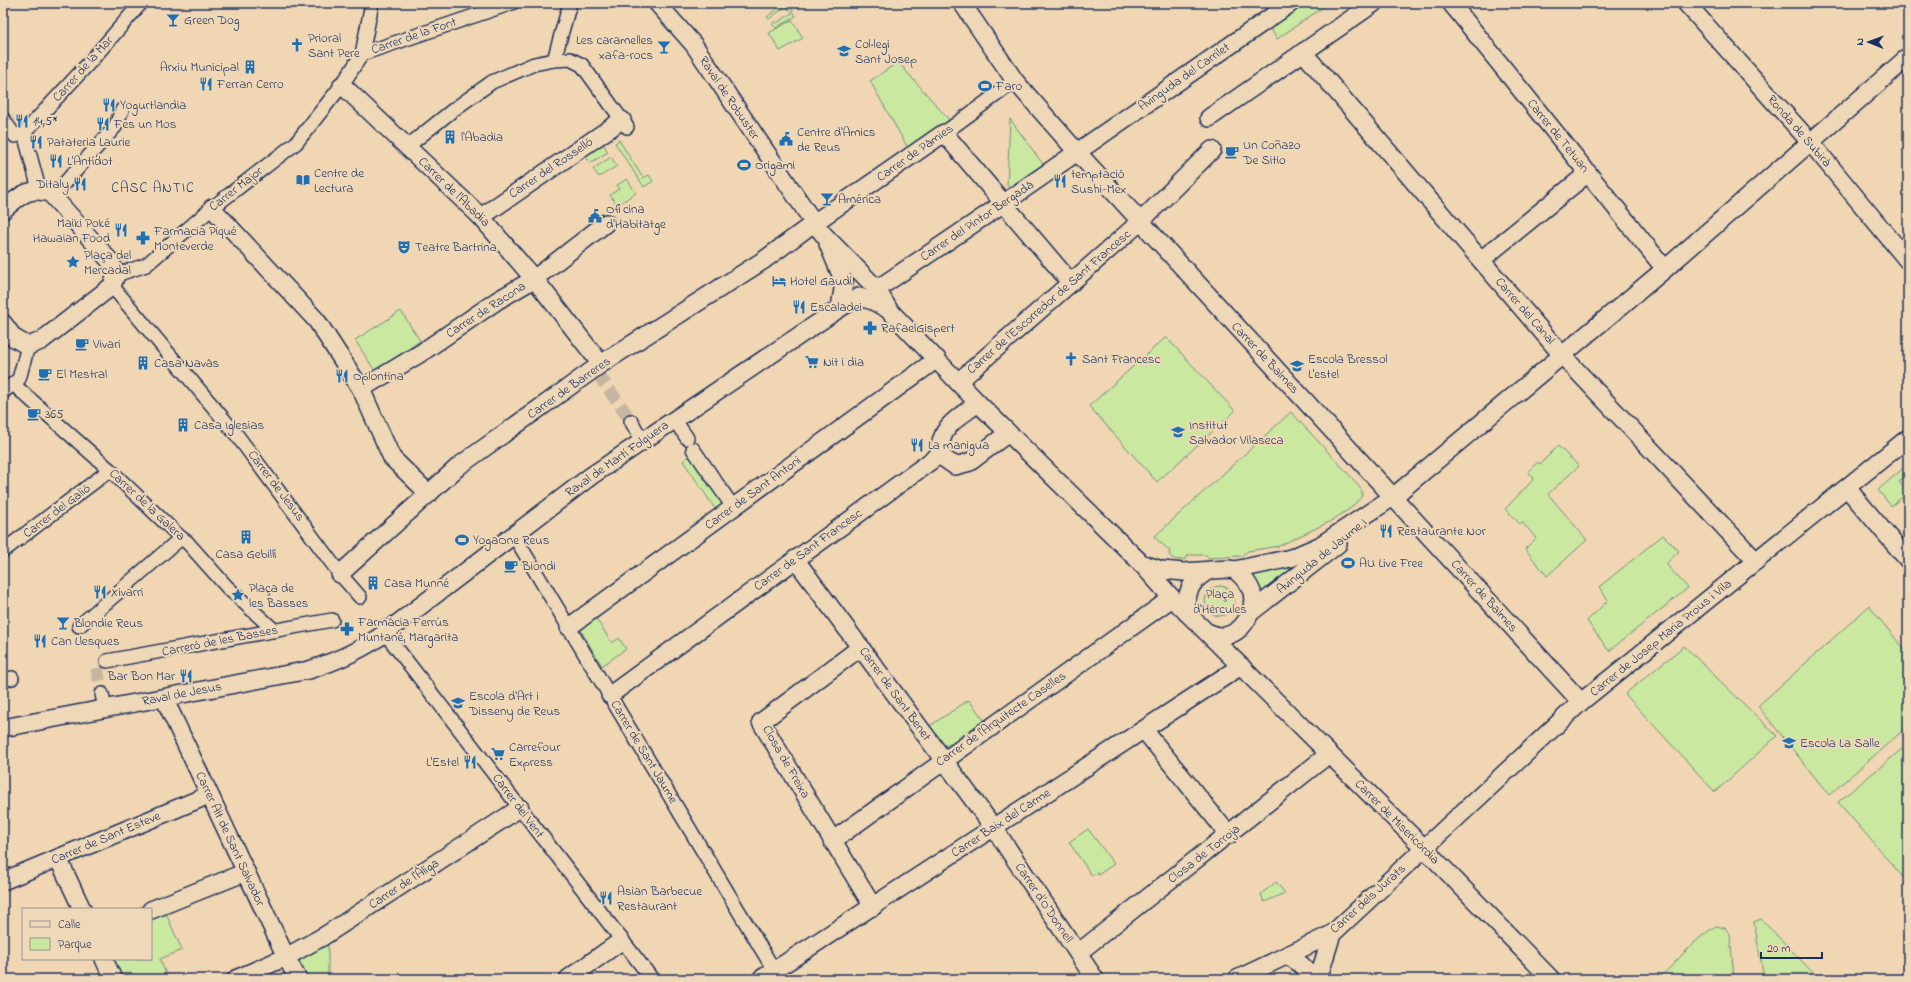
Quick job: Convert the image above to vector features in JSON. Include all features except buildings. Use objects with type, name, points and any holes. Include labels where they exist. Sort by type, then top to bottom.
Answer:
[{"type":"street","name":"Carrer de la Mar","points":[[24,133],[89,63],[141,3]]},
{"type":"street","points":[[362,54],[372,3]]},
{"type":"street","name":"Carrer de la Font","points":[[362,54],[512,3]]},
{"type":"street","points":[[554,60],[570,3]]},
{"type":"street","name":"Raval de Robuster","points":[[657,3],[694,45],[819,229],[844,282],[840,308]]},
{"type":"street","name":"Carrer de Balmes","points":[[962,3],[1015,81],[1077,152],[1581,702]]},
{"type":"street","name":"Avinguda del Carrilet","points":[[1077,152],[1291,3]]},
{"type":"street","points":[[1209,118],[1374,3]]},
{"type":"street","name":"Carrer de Tetuan","points":[[1451,3],[1666,269]]},
{"type":"street","name":"Ronda de Subirà","points":[[1686,3],[1811,143],[1908,261]]},
{"type":"street","name":"Carrer del Canal","points":[[1303,52],[1562,355],[1756,561]]},
{"type":"street","name":"Carrer Major","points":[[114,280],[146,265],[212,208],[296,143],[342,85],[362,54]]},
{"type":"street","points":[[1140,562],[1162,570],[1184,572],[1228,569],[1234,570],[1291,558],[1319,546],[1393,497],[1666,269],[1908,57]]},
{"type":"street","points":[[408,146],[453,110],[492,82],[534,64],[554,60],[570,59],[582,66],[624,123]]},
{"type":"street","name":"Carrer de Pàmies","points":[[819,229],[944,133],[1015,81]]},
{"type":"street","name":"Carrer de l'Abadia","points":[[342,85],[408,146],[481,217],[534,279],[598,369]]},
{"type":"street","points":[[3,210],[25,193],[46,192],[115,127],[122,110]]},
{"type":"street","points":[[3,119],[15,136],[24,133],[46,192],[112,262],[114,280],[41,341],[28,346],[12,385]]},
{"type":"street","name":"Carrer del Rosselló","points":[[481,217],[624,123]]},
{"type":"street","points":[[944,133],[1071,283]]},
{"type":"street","points":[[1140,222],[1212,150]]},
{"type":"street","name":"Carrer del Pintor Bergadà","points":[[877,289],[1077,152]]},
{"type":"street","points":[[1481,260],[1588,173]]},
{"type":"street","points":[[212,208],[316,321],[361,389],[392,458],[429,494]]},
{"type":"street","name":"Carrer de l'Escorredor de Sant Francesc","points":[[958,382],[1140,222]]},
{"type":"street","name":"Carrer de Racona","points":[[361,389],[421,353],[498,300],[534,279],[606,223]]},
{"type":"street","name":"Raval de Robuster","points":[[819,229],[877,289],[889,310]]},
{"type":"street","name":"Carrer de Barreres","points":[[340,574],[459,466],[598,369],[764,260],[819,229]]},
{"type":"street","name":"Carrer de Jesus","points":[[114,280],[236,434],[340,574],[360,597]]},
{"type":"street","name":"Raval de Martí Folguera","points":[[357,651],[513,534],[642,440],[840,308],[859,297],[873,301],[889,310]]},
{"type":"street","points":[[889,310],[978,403],[1140,562],[1172,598],[1207,632],[1224,636],[1232,633],[1240,628],[1250,613],[1252,592],[1244,579],[1234,570]]},
{"type":"street","points":[[3,323],[14,338],[28,346]]},
{"type":"street","name":"Carrer de Sant Antoni","points":[[569,627],[937,359]]},
{"type":"street","name":"Carrer de la Galera","points":[[12,385],[110,470],[187,542],[227,587],[275,631]]},
{"type":"street","points":[[978,403],[946,428],[940,440],[939,454],[955,466],[970,462],[1008,433]]},
{"type":"street","points":[[674,419],[733,507]]},
{"type":"street","points":[[631,421],[642,440]]},
{"type":"street","name":"Carrer de Josep Maria Prous i Vila","points":[[1424,848],[1581,702],[1908,438]]},
{"type":"street","name":"Carrer de Sant Francesc","points":[[610,695],[939,454]]},
{"type":"street","name":"Carrer del Galió","points":[[3,551],[110,470]]},
{"type":"street","points":[[1847,488],[1908,560]]},
{"type":"street","name":"Avinguda de Jaume I","points":[[1250,613],[1328,553],[1393,497]]},
{"type":"street","name":"Carrer de Sant Jaume","points":[[513,534],[610,695],[767,975]]},
{"type":"street","points":[[79,626],[181,538]]},
{"type":"street","name":"Carrer de Sant Benet","points":[[795,559],[994,828]]},
{"type":"street","points":[[1187,613],[1187,598],[1194,581],[1210,570]]},
{"type":"street","name":"Carrer de l'Arquitecte Caselles","points":[[832,841],[943,760],[1172,598]]},
{"type":"street","name":"Carreró de les Basses","points":[[107,661],[332,620]]},
{"type":"street","name":"Carrer del Vent","points":[[385,630],[621,941],[652,979]]},
{"type":"street","name":"Carrer de Misericòrdia","points":[[1207,632],[1424,848],[1551,979]]},
{"type":"street","name":"Carrer de Misericòrdia","points":[[1232,633],[1231,647],[1241,666]]},
{"type":"street","name":"Closa de Freixa","points":[[861,647],[761,722],[872,907]]},
{"type":"street","name":"Raval de Jesus","points":[[3,728],[103,701],[164,698],[309,670],[331,663],[357,651]]},
{"type":"street","name":"Carrer Baix del Carme","points":[[767,975],[1241,666]]},
{"type":"street","name":"Carrer Alt de Sant Salvador","points":[[164,698],[286,957],[298,979]]},
{"type":"street","points":[[1144,730],[1229,835]]},
{"type":"street","name":"Closa de Torroja","points":[[1078,953],[1229,835],[1329,754]]},
{"type":"street","name":"Carrer de Sant Esteve","points":[[3,881],[210,795]]},
{"type":"street","name":"Carrer de l'Àliga","points":[[236,979],[286,957],[324,936],[520,808]]},
{"type":"street","name":"Carrer d'O'Donnell","points":[[994,828],[1095,979]]},
{"type":"street","name":"Carrer dels Jurats","points":[[1237,979],[1332,934],[1424,848]]},
{"type":"street","points":[[58,858],[82,908]]},
{"type":"street","points":[[152,910],[246,872]]},
{"type":"street","points":[[1318,979],[1332,934]]},
{"type":"street","points":[[568,979],[621,941]]},
{"type":"street","points":[[1287,955],[1303,965],[1309,973],[1310,979]]},
{"type":"street","points":[[104,960],[113,979]]},
{"type":"green space","points":[[785,3],[788,3],[796,16],[776,28],[772,24],[775,21],[777,23],[792,13],[786,6],[769,19],[767,17]]},
{"type":"green space","points":[[1301,3],[1329,3],[1277,39],[1269,26]]},
{"type":"green space","points":[[792,20],[803,38],[780,51],[769,33]]},
{"type":"green space","points":[[898,62],[951,122],[909,150],[870,81]]},
{"type":"green space","points":[[1010,119],[1043,164],[1011,186],[1007,186]]},
{"type":"green space","points":[[619,140],[643,178],[649,175],[653,181],[644,187],[615,143]]},
{"type":"green space","points":[[602,142],[608,152],[590,163],[584,154]]},
{"type":"green space","points":[[611,157],[617,166],[599,177],[593,169]]},
{"type":"green space","points":[[627,179],[636,193],[617,205],[610,195],[619,189],[617,185]]},
{"type":"green space","points":[[401,311],[420,341],[375,371],[355,340]]},
{"type":"green space","points":[[1166,337],[1235,411],[1157,482],[1089,406]]},
{"type":"green space","points":[[1291,412],[1353,479],[1362,491],[1362,496],[1351,508],[1329,522],[1279,546],[1248,551],[1241,556],[1209,558],[1206,555],[1188,555],[1186,559],[1178,560],[1172,558],[1169,554],[1170,551],[1154,537]]},
{"type":"green space","points":[[1558,446],[1579,466],[1548,494],[1587,540],[1547,576],[1525,549],[1536,538],[1523,523],[1520,524],[1505,509],[1534,479],[1528,471],[1538,462],[1540,464]]},
{"type":"green space","points":[[691,455],[726,508],[718,513],[683,461]]},
{"type":"green space","points":[[1908,464],[1908,474],[1899,482],[1908,492],[1908,498],[1904,496],[1891,506],[1878,490]]},
{"type":"green space","points":[[1663,535],[1679,551],[1666,564],[1688,588],[1609,651],[1587,621],[1608,600],[1599,587]]},
{"type":"green space","points":[[1287,566],[1293,570],[1261,599],[1253,575]]},
{"type":"green space","name":"Plaça d'Hèrcules","points":[[1220,586],[1231,590],[1235,601],[1231,612],[1220,616],[1209,612],[1205,601],[1209,590]]},
{"type":"green space","points":[[1869,606],[1908,654],[1908,726],[1829,795],[1758,706]]},
{"type":"green space","points":[[595,617],[612,643],[619,638],[626,649],[602,666],[580,629]]},
{"type":"green space","points":[[1684,646],[1777,736],[1715,792],[1625,694]]},
{"type":"green space","points":[[969,700],[984,720],[945,747],[942,746],[928,727]]},
{"type":"green space","points":[[1908,744],[1908,883],[1838,802]]},
{"type":"green space","points":[[1088,829],[1114,864],[1098,875],[1096,872],[1092,876],[1069,842]]},
{"type":"green space","points":[[1276,882],[1285,893],[1264,902],[1261,894]]},
{"type":"green space","points":[[166,914],[182,950],[160,959],[166,974],[155,979],[121,979],[113,960],[152,960],[152,919]]},
{"type":"green space","points":[[1761,919],[1819,979],[1764,979],[1754,922]]},
{"type":"green space","points":[[1716,926],[1725,928],[1730,934],[1734,979],[1658,979],[1693,944]]},
{"type":"green space","points":[[328,943],[328,979],[304,979],[295,960]]},
{"type":"tunnel","points":[[598,374],[631,421]]},
{"type":"tunnel","points":[[97,668],[102,694]]},
{"type":"place","name":"Green Dog","points":[[173,20]]},
{"type":"place","name":"Prioral Sant Pere","points":[[297,45]]},
{"type":"place","name":"Les caramelles xafa-rocs","points":[[664,47]]},
{"type":"place","name":"Col·legi Sant Josep","points":[[844,51]]},
{"type":"place","name":"Arxiu Municipal","points":[[250,67]]},
{"type":"place","name":"Ferran Cerro","points":[[206,84]]},
{"type":"place","name":"Faro","points":[[985,86]]},
{"type":"place","name":"Yogurtlandia","points":[[109,105]]},
{"type":"place","name":"14,5*","points":[[22,121]]},
{"type":"place","name":"Fes un Mos","points":[[103,124]]},
{"type":"place","name":"l'Abadia","points":[[450,137]]},
{"type":"place","name":"Centre d'Amics de Reus","points":[[786,139]]},
{"type":"place","name":"Patateria Laurie","points":[[36,142]]},
{"type":"place","name":"Un Coñazo De Sitio","points":[[1232,152]]},
{"type":"place","name":"L’Antídot","points":[[56,161]]},
{"type":"place","name":"Origami","points":[[744,165]]},
{"type":"place","name":"Centre de Lectura","points":[[303,180]]},
{"type":"place","name":"temptació Sushi-Mex","points":[[1060,181]]},
{"type":"place","name":"Ditaly","points":[[80,184]]},
{"type":"place","name":"América","points":[[827,199]]},
{"type":"place","name":"Oficina d’Habitatge","points":[[595,216]]},
{"type":"place","name":"Maiki Poké Hawaian Food","points":[[121,230]]},
{"type":"place","name":"Farmacia Piqué Monteverde","points":[[143,238]]},
{"type":"place","name":"Teatre Bartrina","points":[[404,247]]},
{"type":"place","name":"Plaça del Mercadal","points":[[73,262]]},
{"type":"place","name":"Hotel Gaudí","points":[[779,281]]},
{"type":"place","name":"Escaladei","points":[[799,307]]},
{"type":"place","name":"RafaelGispert","points":[[870,328]]},
{"type":"place","name":"Vivari","points":[[82,344]]},
{"type":"place","name":"Sant Francesc","points":[[1071,359]]},
{"type":"place","name":"Nit i dia","points":[[812,362]]},
{"type":"place","name":"Casa Navàs","points":[[143,363]]},
{"type":"place","name":"Escola Bressol L'estel","points":[[1297,366]]},
{"type":"place","name":"El Mestral","points":[[45,374]]},
{"type":"place","name":"Oplontina","points":[[342,376]]},
{"type":"place","name":"365","points":[[34,414]]},
{"type":"place","name":"Casa Iglesias","points":[[183,425]]},
{"type":"place","name":"Institut Salvador Vilaseca","points":[[1178,432]]},
{"type":"place","name":"La manigua","points":[[917,445]]},
{"type":"place","name":"Restaurante Nor","points":[[1386,531]]},
{"type":"place","name":"Casa Gebillí","points":[[246,537]]},
{"type":"place","name":"YogaOne Reus","points":[[462,540]]},
{"type":"place","name":"AU Live Free","points":[[1348,563]]},
{"type":"place","name":"Biondi","points":[[511,566]]},
{"type":"place","name":"Casa Munné","points":[[373,583]]},
{"type":"place","name":"Xivarri","points":[[100,592]]},
{"type":"place","name":"Plaça de les Basses","points":[[238,595]]},
{"type":"place","name":"Blondie Reus","points":[[63,623]]},
{"type":"place","name":"Farmàcia Ferrús Muntané, Margarita","points":[[347,629]]},
{"type":"place","name":"Can Llesques","points":[[40,641]]},
{"type":"place","name":"Bar Bon Mar","points":[[186,676]]},
{"type":"place","name":"Escola d'Art i Disseny de Reus","points":[[458,703]]},
{"type":"place","name":"Escola La Salle","points":[[1789,743]]},
{"type":"place","name":"Carrefour Express","points":[[498,754]]},
{"type":"place","name":"L’Estel","points":[[470,762]]},
{"type":"place","name":"Asian Barbecue Restaurant","points":[[606,898]]},
{"type":"district","name":"CASC ANTIC","points":[[153,188]]}]
